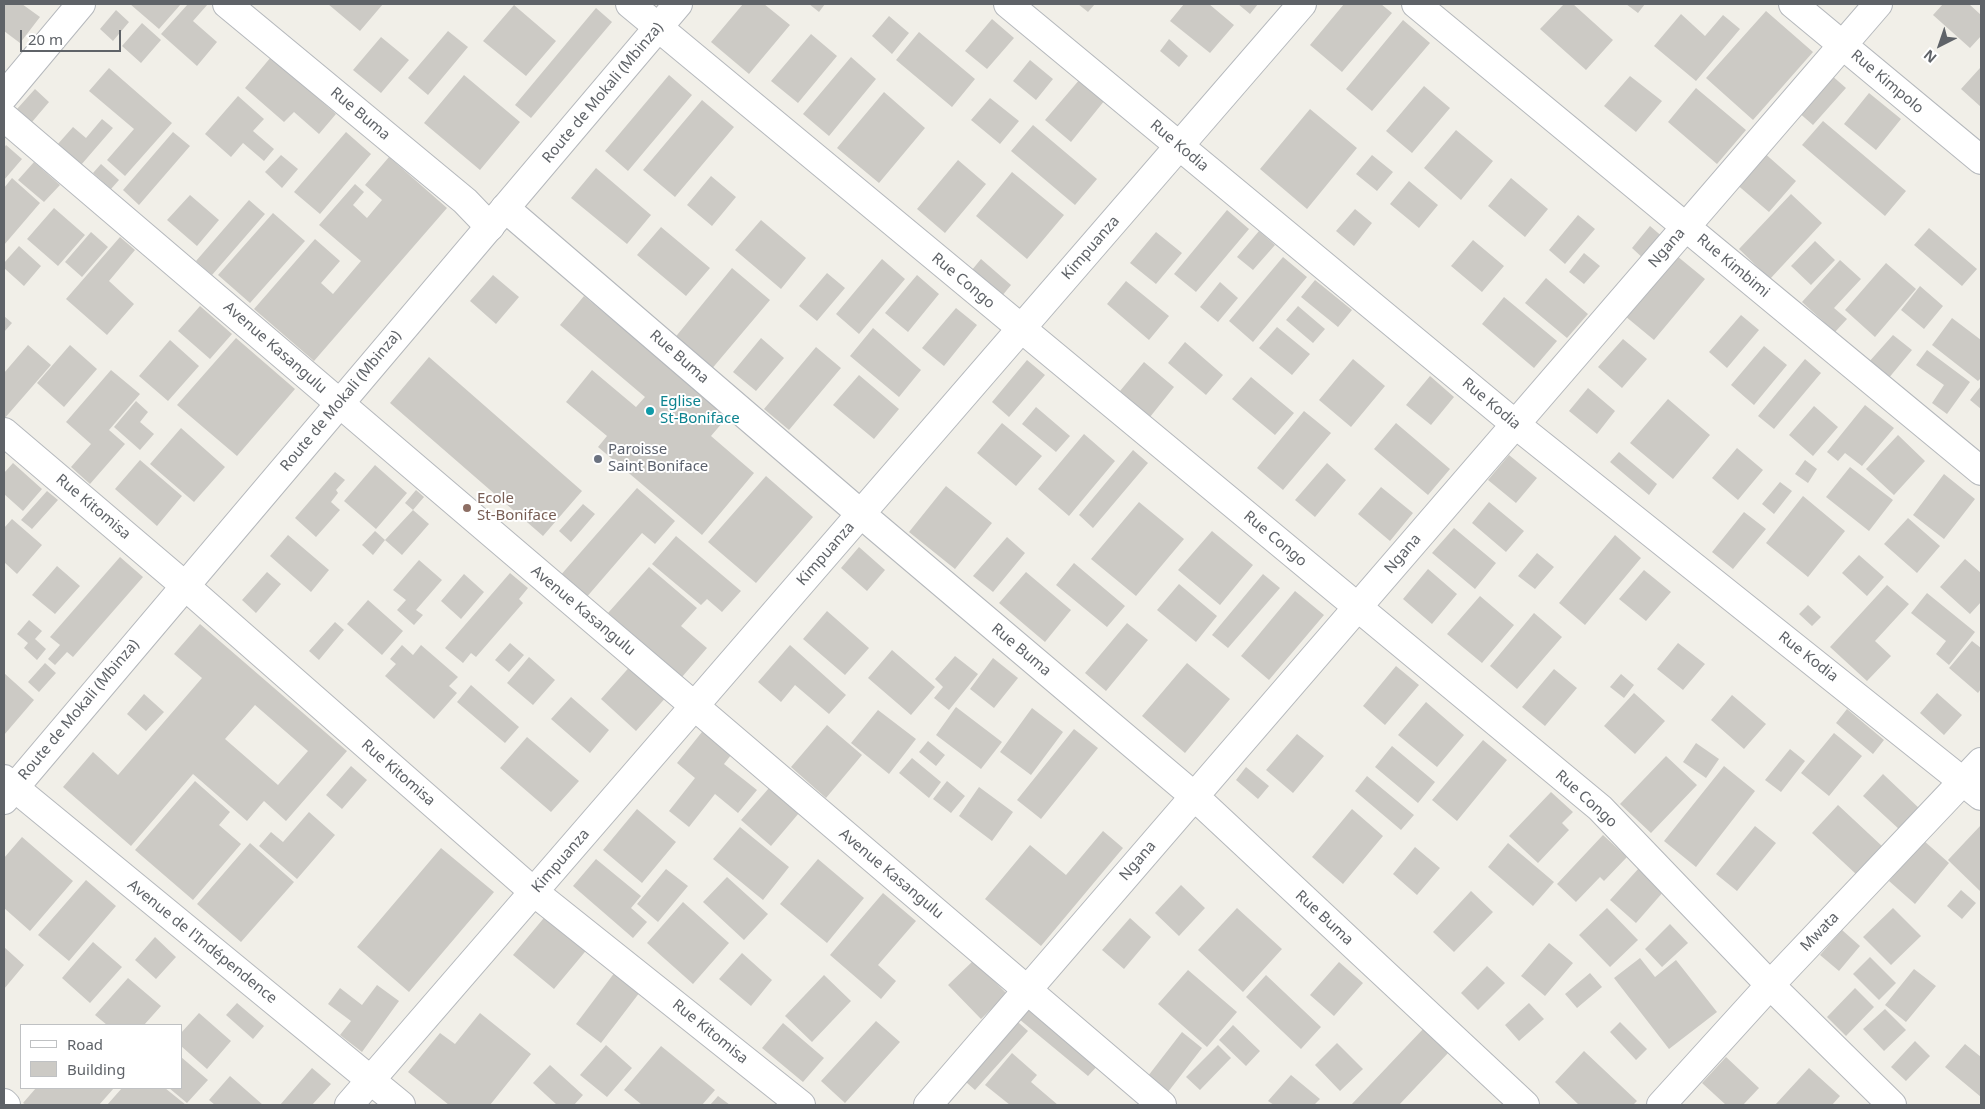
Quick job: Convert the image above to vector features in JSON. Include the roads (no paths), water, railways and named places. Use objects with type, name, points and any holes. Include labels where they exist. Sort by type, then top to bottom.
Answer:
[{"type":"street","points":[[4,96],[81,4]]},
{"type":"street","name":"Rue Buma","points":[[227,4],[465,201],[498,217],[861,514],[1194,796],[1525,1105]]},
{"type":"street","name":"Rue Congo","points":[[630,4],[1600,808],[1770,985],[1892,1105]]},
{"type":"street","name":"Route de Mokali (Mbinza)","points":[[7,789],[184,586],[678,4]]},
{"type":"street","name":"Rue Kodia","points":[[1008,4],[1515,424],[1976,780]]},
{"type":"street","name":"Kimpuanza","points":[[349,1105],[1302,4]]},
{"type":"street","name":"Rue Kimbimi","points":[[1416,4],[1981,471]]},
{"type":"street","name":"Rue Kimpolo","points":[[1793,4],[1981,160]]},
{"type":"street","name":"Ngana","points":[[928,1105],[1878,4]]},
{"type":"street","name":"Avenue Kasangulu","points":[[4,117],[1162,1105]]},
{"type":"street","name":"Rue Kitomisa","points":[[4,432],[184,586],[534,892],[801,1105]]},
{"type":"street","name":"Mwata","points":[[1661,1105],[1770,985],[1976,780]]},
{"type":"street","name":"Avenue de l'Indépendence","points":[[7,789],[401,1105]]},
{"type":"place","name":"Eglise St-Boniface","points":[[650,411]]},
{"type":"place","name":"Paroisse Saint Boniface","points":[[598,459]]},
{"type":"place","name":"Ecole St-Boniface","points":[[467,508]]}]
